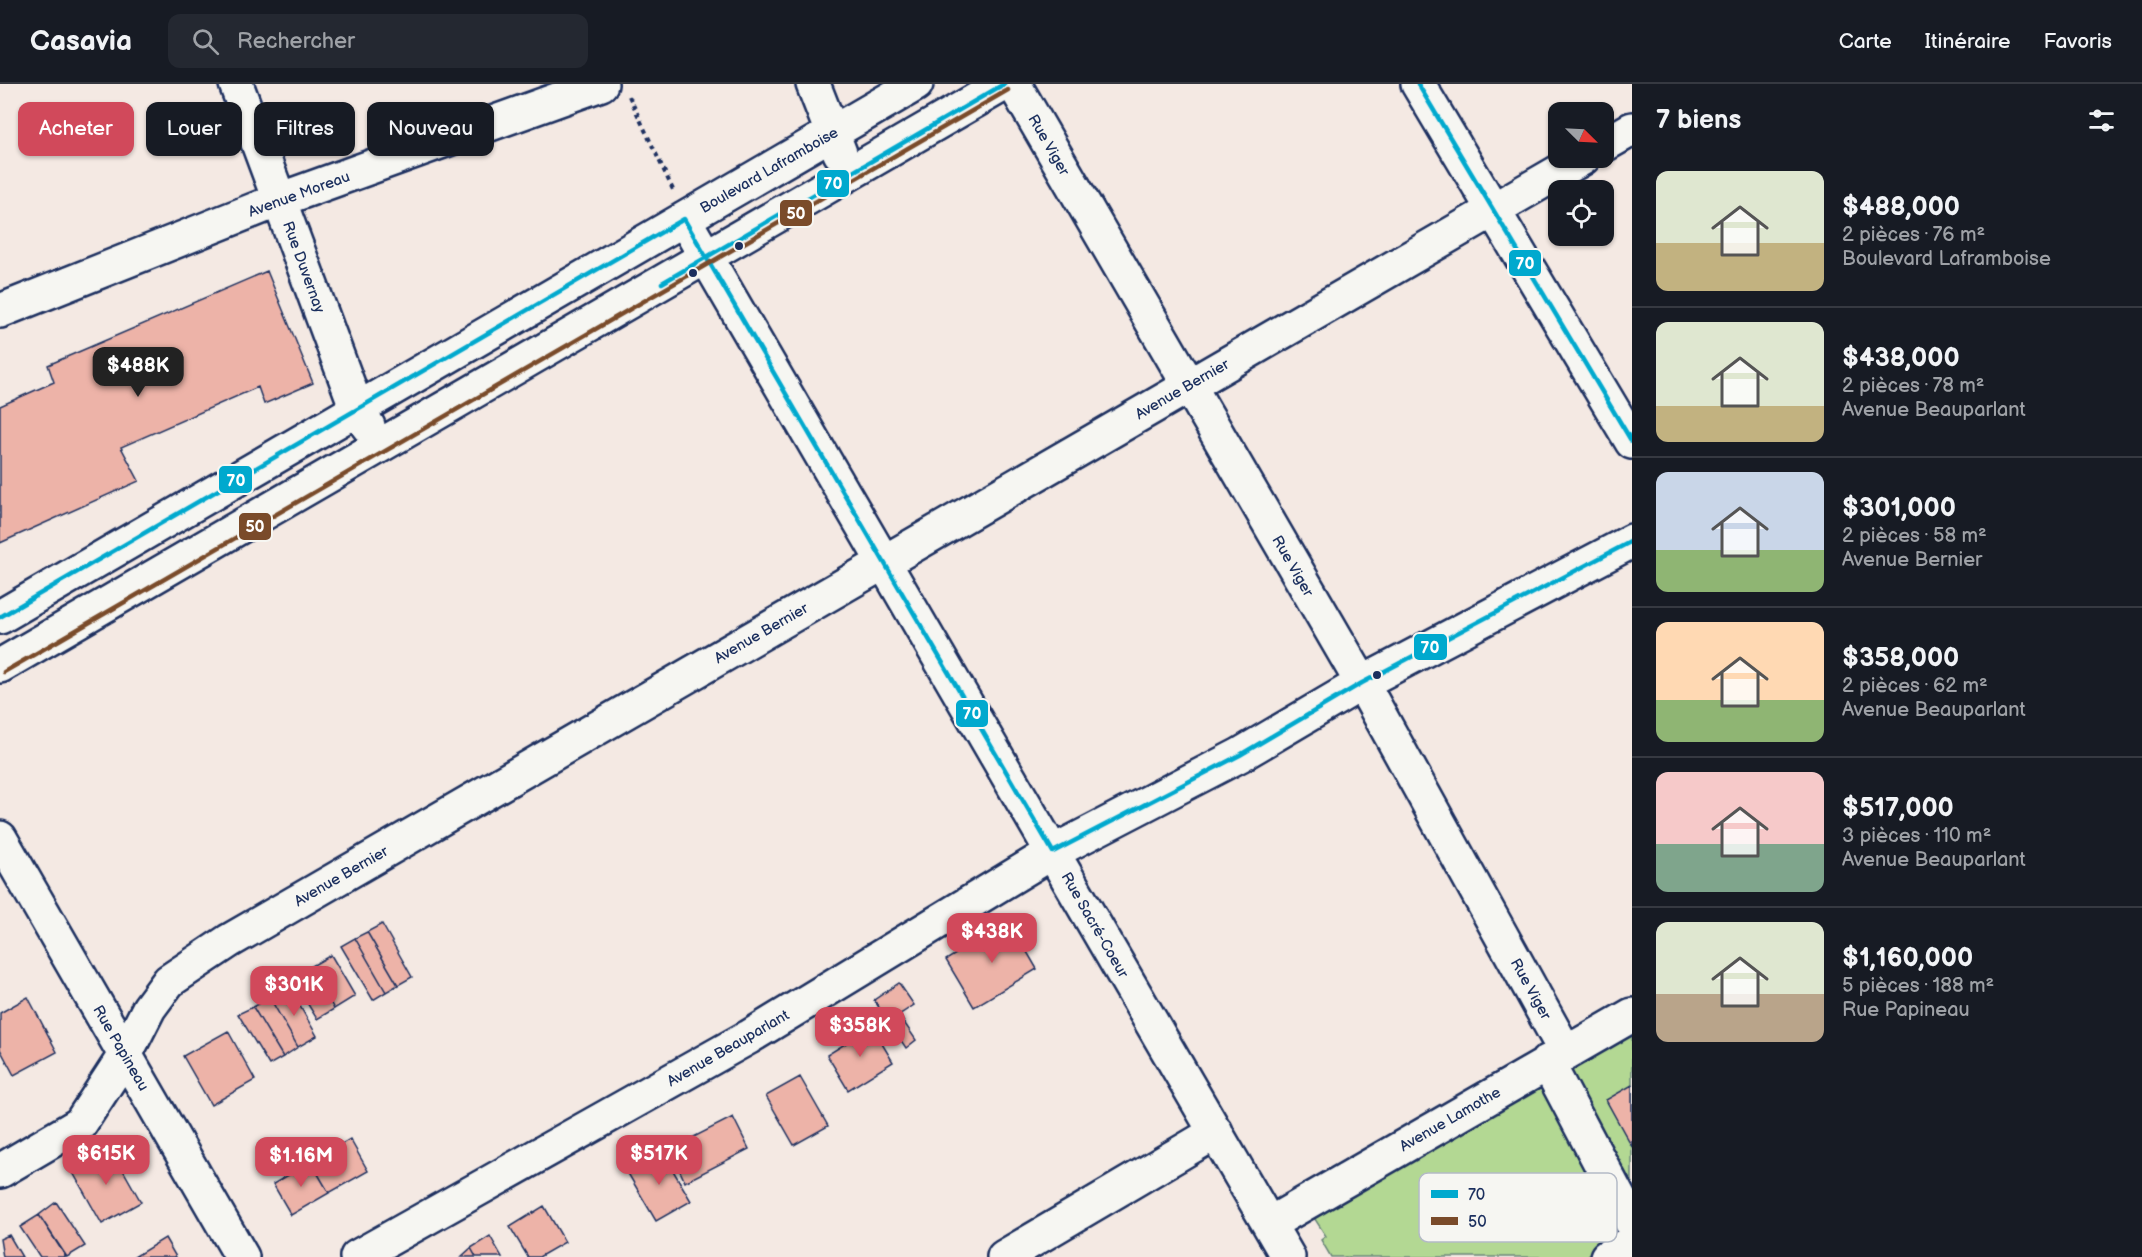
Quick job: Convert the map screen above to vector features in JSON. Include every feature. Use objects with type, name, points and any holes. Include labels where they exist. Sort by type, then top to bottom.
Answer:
[{"type":"street","name":"Rue Duvernay","points":[[236,84],[357,410],[380,446]]},
{"type":"street","points":[[813,84],[848,174]]},
{"type":"street","name":"Boulevard Laframboise","points":[[0,617],[357,410],[681,209],[833,133],[916,84]]},
{"type":"street","points":[[0,666],[1004,84]]},
{"type":"street","name":"Rue Viger","points":[[1014,84],[1362,683],[1556,1057],[1609,1173]]},
{"type":"street","points":[[1418,84],[1632,442]]},
{"type":"street","name":"Avenue Moreau","points":[[0,311],[279,200],[615,89]]},
{"type":"street","points":[[1614,140],[1632,129]]},
{"type":"street","name":"Avenue Bernier","points":[[0,1171],[80,1124],[125,1055],[149,1008],[169,981],[229,941],[1566,168]]},
{"type":"street","name":"Rue Sacré-Coeur","points":[[681,209],[706,257],[1288,1257]]},
{"type":"street","name":"Avenue Beauparlant","points":[[357,1257],[749,1037],[1053,852],[1240,755],[1362,683],[1632,541]]},
{"type":"street","name":"Rue Papineau","points":[[0,838],[242,1257]]},
{"type":"street","name":"Avenue Lamothe","points":[[1269,1224],[1632,1015]]},
{"type":"street","points":[[1004,1257],[1216,1132]]},
{"type":"street","name":"Rue Viger","points":[[1617,1190],[1632,1223]]},
{"type":"street","points":[[1607,1257],[1632,1242]]},
{"type":"path","points":[[615,89],[681,209]]},
{"type":"green space","points":[[1632,1021],[1632,1257],[1331,1257],[1321,1240],[1326,1236],[1309,1210]]},
{"type":"building","points":[[267,271],[313,383],[264,404],[258,387],[121,447],[139,481],[0,543],[0,406],[54,382],[48,365]]},
{"type":"building","points":[[1009,921],[1037,969],[974,1007],[946,960]]},
{"type":"building","points":[[382,924],[412,977],[398,985],[367,932]]},
{"type":"building","points":[[367,932],[398,985],[386,992],[355,938]]},
{"type":"building","points":[[355,938],[386,992],[373,1000],[341,946]]},
{"type":"building","points":[[331,955],[355,996],[334,1009],[310,967]]},
{"type":"building","points":[[310,967],[334,1009],[317,1019],[291,977]]},
{"type":"building","points":[[899,983],[914,1005],[899,1015],[916,1040],[906,1048],[874,1000]]},
{"type":"building","points":[[289,987],[317,1036],[298,1047],[270,998]]},
{"type":"building","points":[[28,997],[57,1052],[14,1075],[0,1049],[0,1013]]},
{"type":"building","points":[[270,998],[298,1047],[283,1057],[253,1007]]},
{"type":"building","points":[[253,1007],[283,1057],[269,1065],[238,1014]]},
{"type":"building","points":[[872,1027],[893,1062],[848,1090],[827,1055]]},
{"type":"building","points":[[228,1031],[255,1080],[211,1105],[183,1056]]},
{"type":"building","points":[[800,1077],[828,1126],[794,1145],[766,1096]]},
{"type":"building","points":[[1632,1085],[1632,1147],[1606,1100]]},
{"type":"building","points":[[733,1117],[749,1149],[685,1182],[670,1149]]},
{"type":"building","points":[[350,1139],[368,1171],[329,1193],[311,1162]]},
{"type":"building","points":[[110,1147],[141,1202],[102,1224],[71,1169]]},
{"type":"building","points":[[661,1150],[691,1201],[656,1221],[626,1170]]},
{"type":"building","points":[[311,1162],[329,1193],[291,1215],[273,1184]]},
{"type":"building","points":[[56,1202],[85,1246],[67,1257],[39,1215]]},
{"type":"building","points":[[544,1206],[565,1242],[539,1257],[528,1257],[510,1227]]},
{"type":"building","points":[[39,1215],[66,1257],[40,1257],[20,1227]]},
{"type":"building","points":[[9,1235],[22,1257],[3,1257],[0,1239]]},
{"type":"building","points":[[490,1236],[502,1257],[476,1257],[471,1248]]},
{"type":"building","points":[[165,1238],[176,1257],[134,1257]]},
{"type":"building","points":[[471,1248],[476,1257],[461,1257]]},
{"type":"transit line","name":"70","points":[[662,283],[1004,84]]},
{"type":"transit line","name":"70","points":[[1418,84],[1632,442]]},
{"type":"transit line","name":"50","points":[[4,672],[1008,90]]},
{"type":"transit line","name":"70","points":[[0,617],[684,219],[1053,852],[1240,755],[1362,683],[1632,541]]}]
